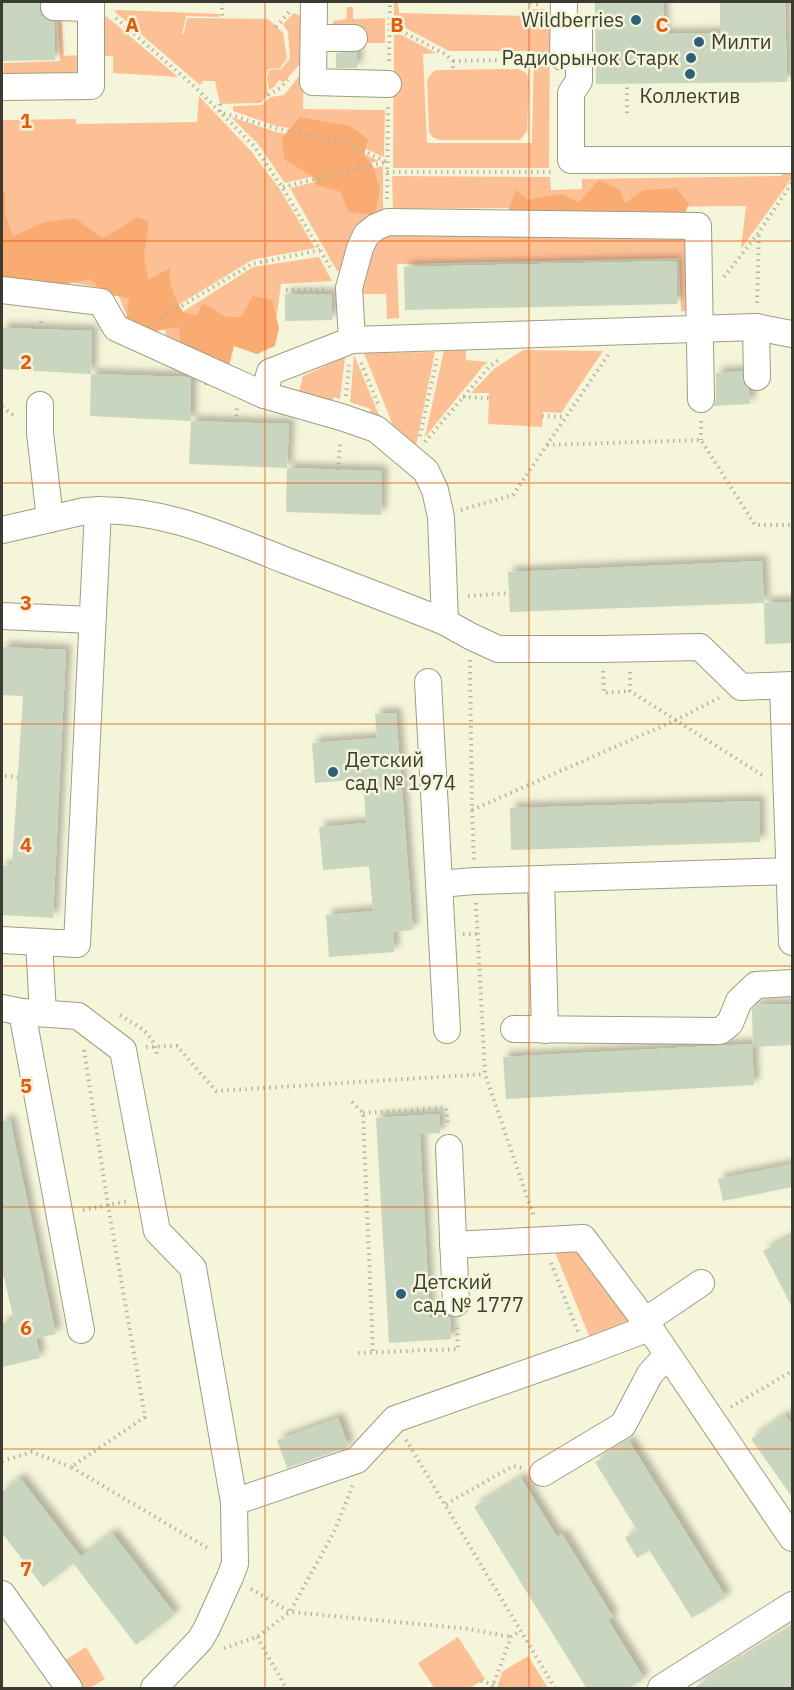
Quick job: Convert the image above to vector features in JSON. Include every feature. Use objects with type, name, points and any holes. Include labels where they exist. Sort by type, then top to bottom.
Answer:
[{"type":"lane","points":[[564,2],[563,82],[571,93]]},
{"type":"lane","points":[[2,87],[91,86],[91,5],[54,8]]},
{"type":"lane","points":[[302,6],[314,38],[313,82],[388,84]]},
{"type":"lane","points":[[579,31],[579,81],[571,93],[571,160],[792,160]]},
{"type":"lane","points":[[314,38],[354,38]]},
{"type":"lane","points":[[352,340],[346,288],[366,235],[376,227],[388,222],[698,226],[701,399]]},
{"type":"lane","points":[[2,290],[101,302],[116,328],[264,395],[376,429],[414,456],[439,488],[445,609]]},
{"type":"lane","points":[[264,395],[270,372],[352,340],[624,331],[700,318],[792,334]]},
{"type":"lane","points":[[756,327],[757,377]]},
{"type":"lane","points":[[40,405],[40,433],[50,519]]},
{"type":"lane","points":[[2,940],[77,944],[98,510]]},
{"type":"lane","points":[[2,530],[85,511],[130,512],[197,526],[445,609],[470,636],[498,649],[700,647],[741,687],[788,686],[787,791],[792,942]]},
{"type":"lane","points":[[2,616],[92,620]]},
{"type":"lane","points":[[428,682],[447,1030]]},
{"type":"lane","points":[[439,884],[790,871]]},
{"type":"lane","points":[[541,879],[545,1030]]},
{"type":"lane","points":[[39,942],[22,1011],[81,1330]]},
{"type":"lane","points":[[514,1029],[720,1031],[730,1023],[739,1001],[756,985],[792,984]]},
{"type":"lane","points":[[22,1011],[78,1016],[123,1050],[157,1231],[193,1268],[234,1502],[232,1570],[200,1640],[154,1689]]},
{"type":"lane","points":[[449,1148],[456,1303]]},
{"type":"lane","points":[[453,1245],[583,1238],[647,1324],[792,1538]]},
{"type":"lane","points":[[234,1502],[357,1460],[395,1419],[586,1352],[647,1324],[701,1283]]},
{"type":"lane","points":[[543,1473],[623,1425],[650,1374],[659,1364],[669,1358]]},
{"type":"lane","points":[[2,1594],[69,1689]]},
{"type":"lane","points":[[660,1689],[792,1605]]},
{"type":"path","points":[[222,2],[222,18]]},
{"type":"path","points":[[276,27],[302,6]]},
{"type":"path","points":[[115,17],[254,146],[346,288]]},
{"type":"path","points":[[390,25],[445,54],[453,61],[520,60]]},
{"type":"path","points":[[506,60],[506,69]]},
{"type":"path","points":[[453,61],[453,70]]},
{"type":"path","points":[[627,83],[627,113]]},
{"type":"path","points":[[219,104],[220,112]]},
{"type":"path","points":[[220,112],[278,129],[339,140],[387,162]]},
{"type":"path","points":[[387,162],[387,187]]},
{"type":"path","points":[[282,187],[387,162]]},
{"type":"path","points":[[387,171],[552,172]]},
{"type":"path","points":[[700,318],[792,183]]},
{"type":"path","points":[[756,327],[759,232]]},
{"type":"path","points":[[132,335],[252,264],[321,250]]},
{"type":"path","points":[[286,290],[346,288]]},
{"type":"path","points":[[441,517],[513,495],[624,331]]},
{"type":"path","points":[[414,456],[489,367],[532,334]]},
{"type":"path","points":[[414,456],[442,337]]},
{"type":"path","points":[[352,340],[382,414]]},
{"type":"path","points":[[463,397],[489,398]]},
{"type":"path","points":[[542,417],[566,417]]},
{"type":"path","points":[[547,445],[701,440],[755,525],[792,525]]},
{"type":"path","points":[[445,609],[509,592]]},
{"type":"path","points":[[630,648],[630,691]]},
{"type":"path","points":[[602,649],[604,693],[630,691],[787,791]]},
{"type":"path","points":[[472,810],[676,720],[741,687]]},
{"type":"path","points":[[5,776],[18,777]]},
{"type":"path","points":[[464,934],[477,934]]},
{"type":"path","points":[[71,1467],[145,1416],[78,1016]]},
{"type":"path","points":[[123,1050],[177,1046],[216,1090],[484,1074],[542,1240],[586,1352]]},
{"type":"path","points":[[352,1102],[363,1113],[374,1353]]},
{"type":"path","points":[[363,1113],[446,1108],[449,1148]]},
{"type":"path","points":[[60,1214],[150,1197]]},
{"type":"path","points":[[358,1353],[458,1348],[456,1303]]},
{"type":"path","points":[[710,1419],[792,1371]]},
{"type":"path","points":[[395,1419],[555,1689]]},
{"type":"path","points":[[2,1461],[32,1452],[71,1467],[232,1570],[290,1612],[469,1629],[511,1637]]},
{"type":"path","points":[[446,1504],[513,1466],[543,1473]]},
{"type":"path","points":[[223,1648],[257,1637],[290,1612],[334,1532],[357,1478]]},
{"type":"path","points":[[481,1682],[493,1687],[511,1637],[520,1630]]},
{"type":"path","points":[[257,1637],[286,1689]]},
{"type":"shaded area","points":[[394,2],[398,2],[399,13],[531,16],[533,9],[545,9],[546,18],[550,19],[549,168],[393,168],[394,31],[436,53],[423,54],[427,143],[532,143],[534,51],[449,51],[394,22]]},
{"type":"shaded area","points":[[347,7],[353,7],[353,19],[385,18],[385,43],[363,43],[333,27],[333,21],[346,19]]},
{"type":"shaded area","points":[[114,11],[219,14],[219,17],[186,16],[182,35],[187,18],[268,19],[283,33],[287,58],[280,68],[268,69],[266,77],[268,95],[261,103],[220,104],[215,81],[203,81],[200,85]]},
{"type":"shaded area","points":[[294,13],[302,20],[302,62],[284,82],[279,80],[269,90],[267,78],[269,70],[281,69],[290,58],[288,32],[283,24]]},
{"type":"shaded area","points":[[106,16],[178,77],[113,73],[113,56],[103,56],[102,21]]},
{"type":"shaded area","points":[[58,21],[62,22],[64,56],[80,55],[81,65],[78,71],[3,74],[4,63],[60,61]]},
{"type":"shaded area","points":[[519,69],[526,73],[529,79],[527,131],[520,140],[439,140],[432,137],[429,132],[427,80],[436,70]]},
{"type":"shaded area","points":[[304,70],[303,109],[385,110],[384,157],[336,136],[276,126],[233,111],[233,106],[262,105],[270,97],[284,95]]},
{"type":"shaded area","points":[[199,96],[251,151],[279,188],[315,248],[252,260],[137,330],[129,322],[117,291],[63,281],[2,279],[2,120],[76,119],[76,124],[197,122]]},
{"type":"shaded area","points":[[231,117],[276,132],[338,142],[379,161],[285,183],[258,144]]},
{"type":"shaded area","points":[[300,117],[350,126],[368,139],[364,156],[373,166],[380,190],[374,215],[348,212],[341,192],[317,185],[312,176],[284,159],[282,138]]},
{"type":"shaded area","points":[[383,166],[383,216],[346,271],[337,271],[290,188]]},
{"type":"shaded area","points":[[787,168],[792,168],[792,178],[741,249],[746,206],[393,209],[392,176],[550,177],[551,190],[582,189],[582,179],[781,176]]},
{"type":"shaded area","points":[[599,180],[620,190],[625,203],[644,190],[676,188],[689,203],[684,216],[507,213],[516,190],[528,200],[561,194],[579,202]]},
{"type":"shaded area","points":[[2,191],[5,192],[5,214],[13,236],[45,222],[75,218],[102,238],[138,217],[149,222],[144,255],[148,280],[170,268],[170,281],[183,312],[197,316],[202,303],[227,317],[241,317],[253,296],[272,300],[279,328],[275,346],[257,354],[234,346],[224,376],[205,386],[201,367],[182,359],[179,327],[156,331],[126,326],[129,298],[105,294],[90,279],[62,285],[2,284]]},
{"type":"shaded area","points":[[387,230],[690,231],[692,312],[681,311],[679,258],[397,264],[399,318],[387,319],[386,294],[363,294],[362,272],[365,256]]},
{"type":"shaded area","points":[[319,257],[332,281],[281,284],[273,343],[234,337],[216,363],[166,343],[165,323],[253,267]]},
{"type":"shaded area","points":[[444,350],[466,350],[466,360],[488,362],[425,437]]},
{"type":"shaded area","points":[[523,350],[603,351],[561,413],[543,412],[542,427],[488,424],[489,393],[471,393],[494,369]]},
{"type":"shaded area","points":[[435,352],[415,450],[396,433],[364,353]]},
{"type":"shaded area","points":[[354,355],[386,432],[367,421],[371,409],[350,402]]},
{"type":"shaded area","points":[[345,357],[340,399],[334,397],[330,408],[298,396],[303,376]]},
{"type":"shaded area","points":[[575,1250],[583,1253],[631,1322],[590,1338],[555,1252]]},
{"type":"shaded area","points":[[458,1637],[485,1679],[470,1688],[434,1688],[418,1663]]},
{"type":"shaded area","points":[[86,1647],[105,1679],[90,1688],[74,1688],[59,1664]]},
{"type":"shaded area","points":[[528,1656],[548,1688],[497,1688],[502,1672]]},
{"type":"building","points":[[2,2],[40,2],[41,15],[54,22],[55,60],[2,61]]},
{"type":"building","name":"Радиорынок Старк","points":[[595,2],[663,2],[664,34],[720,33],[720,2],[785,2],[787,82],[596,84]]},
{"type":"building","points":[[357,52],[357,68],[336,68],[336,53]]},
{"type":"building","points":[[676,261],[677,304],[405,310],[404,267]]},
{"type":"building","points":[[285,294],[332,294],[332,320],[285,321]]},
{"type":"building","points":[[2,328],[92,331],[91,374],[2,369]]},
{"type":"building","points":[[742,371],[744,384],[749,390],[750,404],[714,406],[716,373]]},
{"type":"building","points":[[91,374],[191,378],[191,421],[90,416]]},
{"type":"building","points":[[191,421],[289,424],[287,468],[189,464]]},
{"type":"building","points":[[287,468],[382,471],[381,515],[286,512]]},
{"type":"building","points":[[762,561],[764,603],[510,612],[508,572]]},
{"type":"building","points":[[792,602],[792,643],[765,644],[764,603]]},
{"type":"building","points":[[2,647],[66,650],[53,918],[2,915],[2,865],[12,866],[23,696],[2,695]]},
{"type":"building","points":[[396,713],[413,930],[393,932],[394,952],[329,957],[326,915],[373,911],[369,866],[323,870],[319,827],[366,823],[363,779],[315,783],[312,743],[377,738],[375,714]]},
{"type":"building","points":[[759,801],[760,842],[511,850],[510,808]]},
{"type":"building","points":[[792,1004],[792,1045],[753,1047],[752,1009],[757,1005]]},
{"type":"building","points":[[752,1044],[754,1085],[506,1099],[503,1057]]},
{"type":"building","points":[[439,1114],[440,1133],[420,1134],[430,1318],[450,1317],[451,1339],[389,1343],[376,1118]]},
{"type":"building","points":[[10,1120],[56,1334],[36,1338],[40,1358],[2,1367],[2,1323],[14,1321],[4,1277],[2,1278],[2,1121]]},
{"type":"building","points":[[792,1164],[792,1187],[723,1201],[718,1179]]},
{"type":"building","points":[[792,1236],[792,1307],[763,1251]]},
{"type":"building","points":[[785,1415],[792,1425],[792,1497],[751,1439]]},
{"type":"building","points":[[338,1418],[349,1447],[287,1468],[277,1440]]},
{"type":"building","points":[[629,1441],[726,1597],[692,1618],[649,1550],[637,1558],[625,1538],[637,1530],[595,1462]]},
{"type":"building","points":[[20,1478],[81,1557],[43,1587],[2,1533],[2,1492]]},
{"type":"building","points":[[521,1478],[557,1537],[562,1534],[613,1617],[608,1620],[644,1678],[628,1689],[587,1689],[474,1507]]},
{"type":"building","points":[[112,1533],[175,1614],[136,1645],[73,1563]]},
{"type":"building","points":[[792,1628],[792,1689],[692,1689]]},
{"type":"place","name":"Wildberries","points":[[636,20]]},
{"type":"place","name":"Милти","points":[[699,42]]},
{"type":"place","name":"Радиорынок Старк","points":[[691,58]]},
{"type":"place","name":"Коллектив","points":[[690,74]]},
{"type":"place","name":"Детский сад № 1974","points":[[333,772]]},
{"type":"place","name":"Детский сад № 1777","points":[[401,1294]]}]
